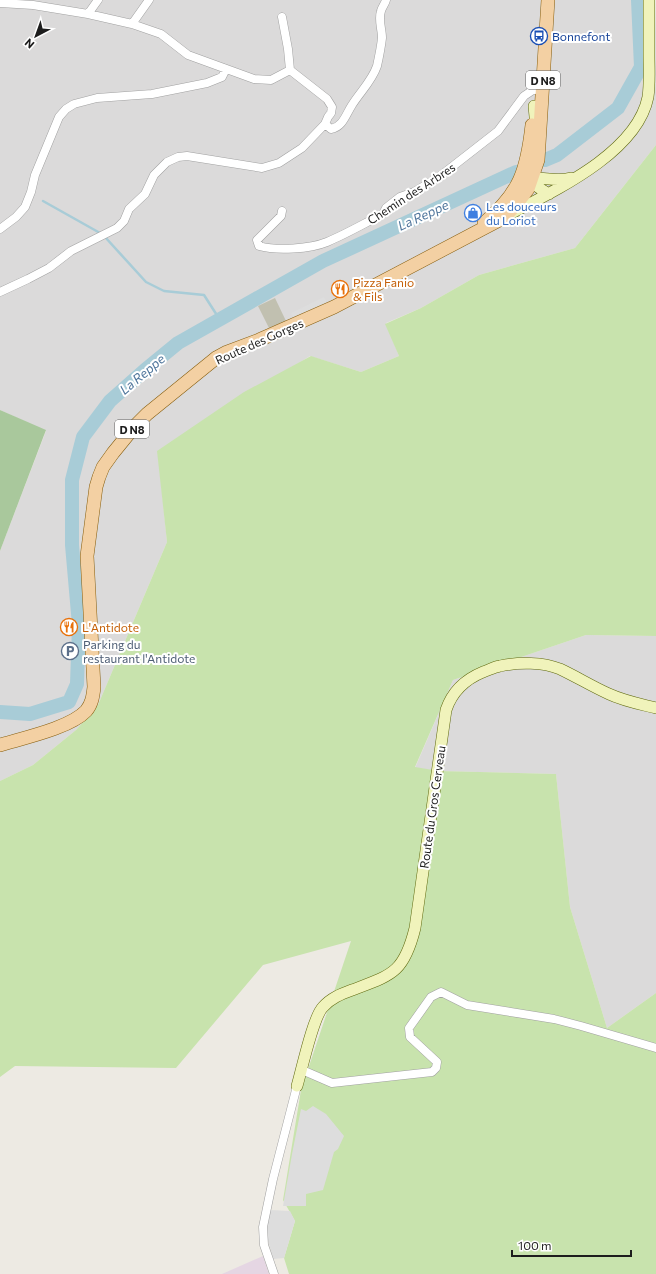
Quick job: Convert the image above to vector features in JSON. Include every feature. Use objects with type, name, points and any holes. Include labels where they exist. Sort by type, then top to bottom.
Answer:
[{"type":"main road","name":"Route des Gorges","points":[[0,745],[67,723],[86,711],[91,704],[94,688],[87,556],[96,487],[103,467],[122,440],[135,426],[147,414],[216,358],[334,307],[466,236],[505,217],[516,206],[528,189],[528,156],[534,106],[541,0]]},
{"type":"main road","name":"Route des Gorges","points":[[466,236],[489,219],[528,179],[538,160],[548,0]]},
{"type":"street","points":[[88,14],[98,0]]},
{"type":"street","points":[[132,24],[149,0]]},
{"type":"street","points":[[326,124],[331,129],[336,128],[344,120],[352,104],[371,78],[376,67],[382,39],[379,20],[380,11],[386,0]]},
{"type":"street","points":[[505,217],[549,194],[599,162],[619,146],[643,113],[650,84],[649,0]]},
{"type":"street","points":[[0,3],[33,5],[88,14],[132,24],[161,34],[188,55],[254,79],[271,80],[290,70]]},
{"type":"street","points":[[0,292],[49,268],[71,251],[117,228],[124,221],[129,209],[145,194],[154,175],[167,162],[178,157],[187,156],[262,168],[279,163],[302,148],[326,124],[332,107],[327,99],[290,70],[288,48],[282,17]]},
{"type":"street","points":[[0,229],[16,217],[25,207],[59,117],[66,109],[74,104],[97,98],[152,94],[207,82],[222,77],[226,69]]},
{"type":"street","name":"Chemin des Arbres","points":[[282,211],[281,216],[257,240],[259,246],[265,248],[283,249],[326,242],[384,214],[386,208],[400,197],[414,192],[439,178],[498,131],[524,96],[535,90]]},
{"type":"street","points":[[538,160],[550,180]]},
{"type":"street","points":[[528,179],[563,180],[579,176]]},
{"type":"street","points":[[528,179],[549,194]]},
{"type":"street","name":"Route du Gros Cerveau","points":[[298,1086],[315,1021],[322,1008],[335,997],[382,979],[393,972],[403,962],[410,948],[415,928],[446,710],[449,700],[460,686],[477,675],[500,666],[524,663],[544,665],[559,669],[610,694],[631,702],[656,708]]},
{"type":"street","points":[[302,1070],[332,1083],[432,1072],[436,1068],[437,1062],[410,1037],[409,1028],[431,997],[441,992],[467,1005],[554,1019],[656,1048]]},
{"type":"street","points":[[274,1274],[264,1245],[263,1227],[273,1179],[298,1086]]},
{"type":"shaded area","points":[[0,0],[655,0],[656,145],[575,248],[479,275],[421,308],[386,323],[399,356],[361,372],[310,356],[158,451],[167,542],[98,705],[76,730],[33,765],[0,781],[0,551],[46,431],[0,410]]},
{"type":"shaded area","points":[[324,297],[328,304],[294,319],[291,313]]},
{"type":"shaded area","points":[[275,298],[286,321],[269,328],[258,306]]},
{"type":"shaded area","points":[[586,635],[656,636],[656,993],[607,1028],[570,907],[556,774],[439,771],[415,768],[453,680]]},
{"type":"shaded area","name":"Parking du restaurant l'Antidote","points":[[66,641],[72,642],[73,660],[67,663]]},
{"type":"shaded area","points":[[313,1106],[326,1114],[344,1136],[338,1149],[334,1152],[323,1190],[306,1194],[306,1206],[283,1206],[301,1109],[306,1111]]},
{"type":"shaded area","points":[[270,1210],[290,1211],[295,1221],[284,1258],[273,1259],[268,1241],[267,1224]]},
{"type":"shaded area","points":[[263,1256],[269,1274],[222,1274]]},
{"type":"green space","points":[[656,145],[656,636],[586,635],[453,680],[415,767],[439,771],[556,774],[570,907],[607,1028],[656,993],[656,1274],[289,1274],[284,1258],[295,1221],[283,1200],[301,1090],[351,941],[263,965],[176,1068],[15,1066],[0,1077],[0,781],[33,765],[76,730],[98,705],[167,542],[157,451],[244,392],[311,356],[361,372],[399,356],[385,324],[421,308],[479,275],[575,248]]},
{"type":"green space","points":[[0,410],[46,430],[0,551]]},
{"type":"waterway","name":"La Reppe","points":[[545,160],[557,155],[618,108],[641,67],[638,0]]},
{"type":"waterway","name":"La Reppe","points":[[0,712],[30,714],[69,702],[77,684],[79,625],[72,545],[72,480],[83,437],[110,401],[178,343],[323,261],[516,172]]},
{"type":"waterway","points":[[43,201],[100,233]]},
{"type":"waterway","points":[[105,237],[146,282],[164,291],[204,295],[220,320]]},
{"type":"place","name":"Bonnefont","points":[[539,36]]},
{"type":"place","name":"Les douceurs du Loriot","points":[[473,213]]},
{"type":"place","name":"Pizza Fanio & Fils","points":[[340,289]]},
{"type":"place","name":"L'Antidote","points":[[69,627]]},
{"type":"place","name":"Parking du restaurant l'Antidote","points":[[70,651]]}]
